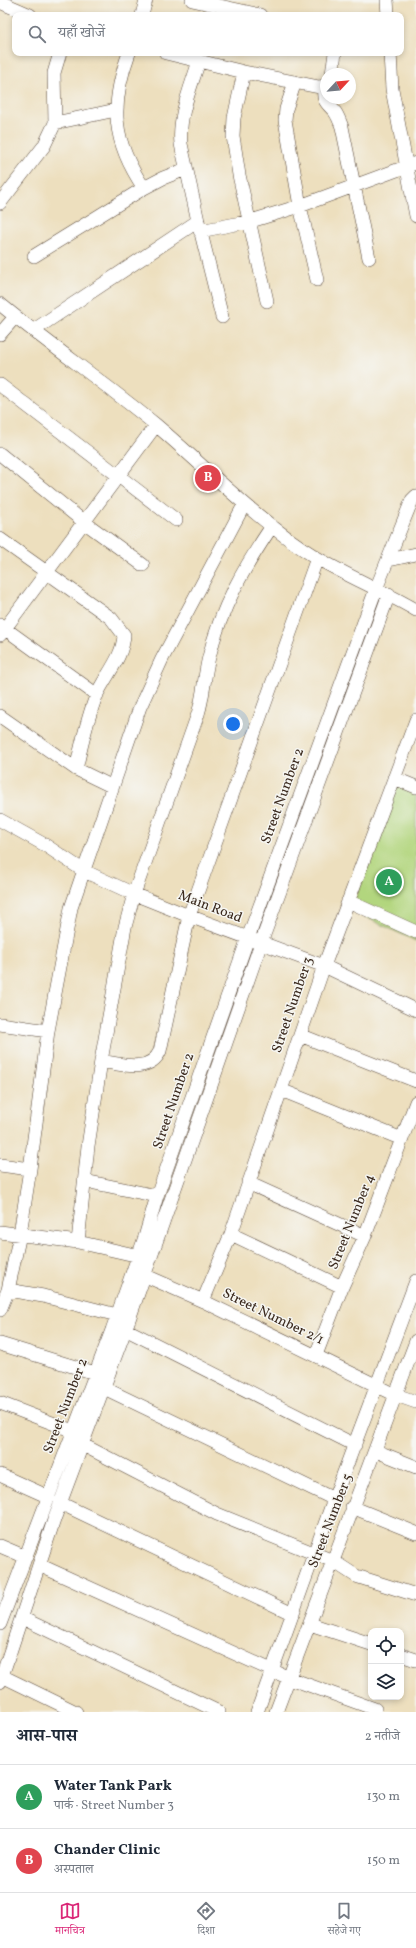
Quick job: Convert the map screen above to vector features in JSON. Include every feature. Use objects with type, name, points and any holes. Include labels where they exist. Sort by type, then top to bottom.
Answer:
[{"type":"street","points":[[143,12],[146,0]]},
{"type":"street","points":[[192,0],[246,12]]},
{"type":"street","points":[[388,0],[388,12]]},
{"type":"street","points":[[0,2],[23,12]]},
{"type":"street","points":[[0,203],[44,146],[55,123],[54,73],[59,56]]},
{"type":"street","points":[[125,56],[118,89],[116,110],[118,126],[125,154],[144,188]]},
{"type":"street","points":[[178,56],[244,72],[320,86]]},
{"type":"street","points":[[333,68],[335,56]]},
{"type":"street","points":[[390,56],[392,89],[411,164],[416,216]]},
{"type":"street","points":[[198,61],[180,134],[186,169],[199,226],[222,317]]},
{"type":"street","points":[[244,72],[234,118],[233,136],[239,175],[251,220],[267,301]]},
{"type":"street","points":[[295,82],[286,110],[285,120],[300,206],[317,280]]},
{"type":"street","points":[[328,104],[335,112],[342,127],[369,258]]},
{"type":"street","points":[[55,123],[116,110]]},
{"type":"street","points":[[34,330],[199,226],[251,220],[300,206],[411,164]]},
{"type":"street","points":[[34,256],[144,188],[162,178],[186,169]]},
{"type":"street","points":[[0,304],[156,425],[244,505],[272,526],[317,558],[416,610]]},
{"type":"street","points":[[0,334],[15,317]]},
{"type":"street","points":[[0,385],[176,520]]},
{"type":"street","points":[[97,695],[2,629],[47,573],[156,425]]},
{"type":"street","points":[[0,454],[84,522],[143,565]]},
{"type":"street","name":"Street Number 2","points":[[1,1615],[26,1557],[55,1500],[73,1431],[117,1315],[139,1273],[139,1256],[157,1196],[248,938],[376,589],[409,508],[416,496]]},
{"type":"street","points":[[117,1315],[43,1296],[3,1301],[20,1234],[48,1031],[71,908],[111,786],[140,707],[162,659],[244,505]]},
{"type":"street","points":[[78,1242],[100,1061],[125,927],[134,894],[198,714],[203,697],[208,658],[221,615],[234,586],[272,526]]},
{"type":"street","points":[[0,539],[111,618],[124,635],[121,652],[97,695],[88,720],[76,769]]},
{"type":"street","points":[[389,560],[416,554]]},
{"type":"street","points":[[100,1061],[134,1066],[146,1065],[157,1058],[160,1051],[189,916],[317,558]]},
{"type":"street","points":[[76,1712],[1,1678],[39,1565],[55,1500],[83,1445],[126,1329],[139,1273],[388,594]]},
{"type":"street","points":[[0,716],[76,769],[111,786]]},
{"type":"street","name":"Street Number 3","points":[[203,1301],[231,1234],[324,966],[415,726]]},
{"type":"street","points":[[394,778],[416,787]]},
{"type":"street","name":"Main Road","points":[[0,820],[45,845],[84,871],[134,894],[324,966],[416,1010]]},
{"type":"street","points":[[348,901],[416,932]]},
{"type":"street","points":[[0,1024],[48,1031]]},
{"type":"street","points":[[300,1035],[416,1081]]},
{"type":"street","points":[[280,1090],[402,1139]]},
{"type":"street","name":"Street Number 4","points":[[316,1355],[342,1287],[365,1236],[416,1102]]},
{"type":"street","points":[[0,1165],[30,1169]]},
{"type":"street","points":[[85,1181],[157,1196]]},
{"type":"street","points":[[248,1183],[365,1236]]},
{"type":"street","points":[[0,1232],[78,1242],[139,1256]]},
{"type":"street","points":[[231,1234],[342,1287]]},
{"type":"street","name":"Street Number 2/1","points":[[139,1273],[203,1301],[396,1395],[416,1402]]},
{"type":"street","points":[[257,1712],[334,1499],[416,1281]]},
{"type":"street","points":[[126,1329],[355,1445]]},
{"type":"street","name":"Street Number 5","points":[[276,1712],[310,1624],[352,1507],[376,1451],[416,1341]]},
{"type":"street","points":[[0,1344],[95,1373]]},
{"type":"street","points":[[104,1388],[334,1499]]},
{"type":"street","points":[[0,1403],[73,1431]]},
{"type":"street","points":[[83,1445],[217,1514],[333,1561],[356,1576],[416,1595]]},
{"type":"street","points":[[376,1451],[416,1467]]},
{"type":"street","points":[[0,1475],[293,1614]]},
{"type":"street","points":[[352,1507],[416,1533]]},
{"type":"street","points":[[0,1546],[26,1557]]},
{"type":"street","points":[[39,1565],[289,1678],[375,1709]]},
{"type":"street","points":[[22,1618],[219,1712]]},
{"type":"street","points":[[310,1624],[368,1643]]},
{"type":"street","points":[[404,1656],[416,1660]]},
{"type":"green space","points":[[399,786],[416,793],[416,941],[351,910],[395,791]]},
{"type":"place","name":"Chander Clinic","points":[[208,478]]},
{"type":"place","name":"Water Tank Park","points":[[389,882]]}]
